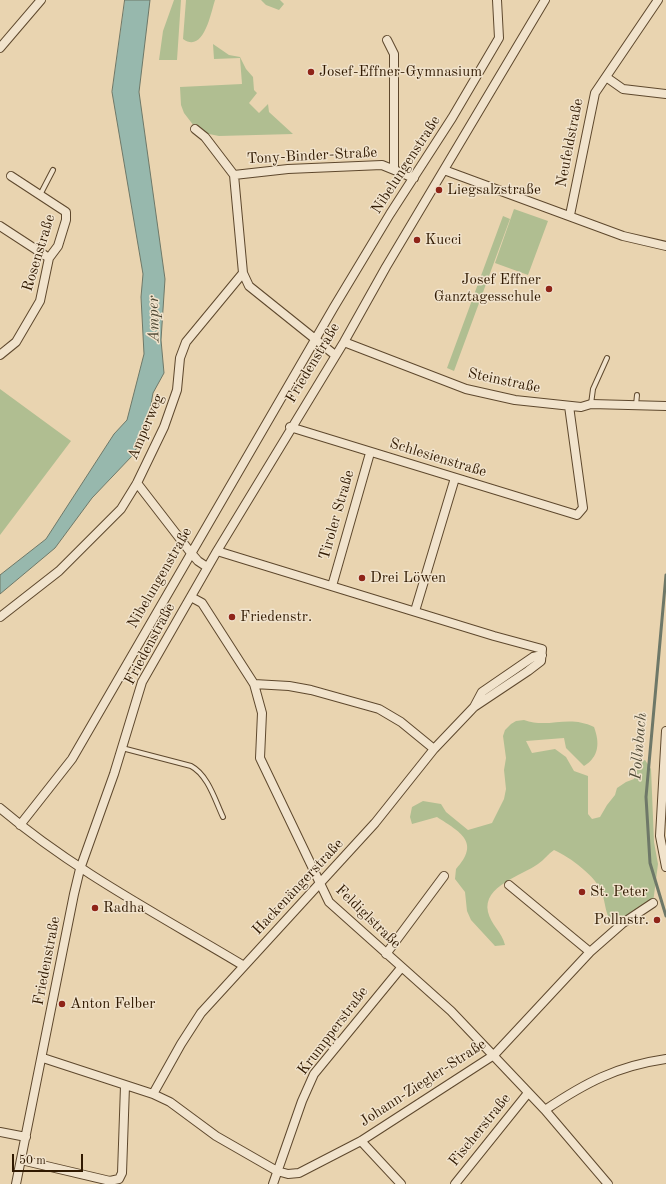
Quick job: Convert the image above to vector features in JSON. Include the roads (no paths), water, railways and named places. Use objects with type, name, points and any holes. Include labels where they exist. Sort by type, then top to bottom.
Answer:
[{"type":"street","points":[[0,47],[41,0]]},
{"type":"street","name":"Nibelungenstraße","points":[[20,825],[72,759],[315,338],[452,118],[499,38],[497,0]]},
{"type":"street","name":"Friedenstraße","points":[[16,1184],[43,1058],[80,869],[122,748],[142,682],[207,567],[290,427],[344,342],[545,0]]},
{"type":"street","name":"Neufeldstraße","points":[[570,215],[595,93],[658,0]]},
{"type":"street","points":[[387,40],[394,54],[394,169]]},
{"type":"street","points":[[606,77],[623,89],[666,94]]},
{"type":"street","points":[[195,129],[205,137],[234,174],[243,273],[249,286],[335,355]]},
{"type":"street","name":"Tony-Binder-Straße","points":[[234,174],[288,169],[382,165],[414,178]]},
{"type":"street","points":[[444,170],[570,215],[623,236],[666,246]]},
{"type":"street","name":"Rosenstraße","points":[[0,355],[16,342],[40,301],[49,258],[58,246],[66,220],[66,212],[11,176]]},
{"type":"street","points":[[0,226],[49,258]]},
{"type":"street","name":"Amperweg","points":[[0,617],[59,571],[121,509],[138,483],[164,427],[177,390],[180,358],[186,342],[243,273]]},
{"type":"street","name":"Steinstraße","points":[[344,342],[466,389],[515,400],[582,407],[591,404],[666,406]]},
{"type":"street","name":"Schlesienstraße","points":[[290,427],[577,515],[584,508],[569,406]]},
{"type":"street","name":"Tiroler Straße","points":[[332,586],[370,452]]},
{"type":"street","points":[[217,551],[415,611],[456,478]]},
{"type":"street","points":[[138,483],[191,554],[207,567]]},
{"type":"street","name":"Feldiglstraße","points":[[190,597],[202,603],[254,684],[262,713],[260,758],[319,885],[329,902],[401,968],[451,1011],[545,1110],[608,1184]]},
{"type":"street","name":"Hackenängerstraße","points":[[153,1094],[181,1044],[201,1013],[375,823],[434,749],[474,707],[528,671],[541,660],[542,652],[415,611]]},
{"type":"street","points":[[254,684],[304,688],[379,709],[401,722],[434,749]]},
{"type":"street","points":[[666,731],[663,835],[666,867]]},
{"type":"street","points":[[0,808],[20,825],[80,869],[244,966]]},
{"type":"street","points":[[386,954],[444,876]]},
{"type":"street","points":[[509,885],[590,952]]},
{"type":"street","name":"Johann-Ziegler-Straße","points":[[277,1171],[288,1174],[299,1173],[361,1141],[494,1055],[590,952],[623,924],[653,903]]},
{"type":"street","name":"Krumpperstraße","points":[[273,1184],[302,1101],[314,1074],[401,968]]},
{"type":"street","points":[[43,1058],[153,1094],[170,1102],[216,1136],[277,1171]]},
{"type":"street","points":[[545,1110],[578,1088],[618,1070],[666,1059]]},
{"type":"street","points":[[21,1160],[110,1181],[119,1179],[122,1173],[125,1086]]},
{"type":"street","name":"Fischerstraße","points":[[455,1184],[528,1093]]},
{"type":"street","points":[[0,1132],[26,1137]]},
{"type":"street","points":[[361,1141],[401,1184]]},
{"type":"lane","points":[[40,195],[53,170]]},
{"type":"lane","points":[[591,404],[593,388],[607,358]]},
{"type":"lane","points":[[636,405],[637,395]]},
{"type":"lane","points":[[122,748],[191,766],[196,769],[212,792],[223,817]]},
{"type":"water","name":"Amper","points":[[125,0],[150,0],[139,92],[165,279],[161,340],[164,373],[153,393],[146,432],[132,456],[92,498],[55,548],[0,594],[0,575],[46,539],[114,434],[127,420],[144,354],[141,297],[143,274],[112,92]]},
{"type":"waterway","name":"Pollnbach","points":[[666,575],[646,797],[650,863],[666,916]]},
{"type":"place","name":"Josef-Effner-Gymnasium","points":[[311,72]]},
{"type":"place","name":"Liegsalzstraße","points":[[439,190]]},
{"type":"place","name":"Kucci","points":[[417,240]]},
{"type":"place","name":"Josef Effner Ganztagesschule","points":[[549,289]]},
{"type":"place","name":"Drei Löwen","points":[[362,578]]},
{"type":"place","name":"Friedenstr.","points":[[232,617]]},
{"type":"place","name":"St. Peter","points":[[582,892]]},
{"type":"place","name":"Radha","points":[[95,908]]},
{"type":"place","name":"Pollnstr.","points":[[657,920]]},
{"type":"place","name":"Anton Felber","points":[[62,1004]]}]
